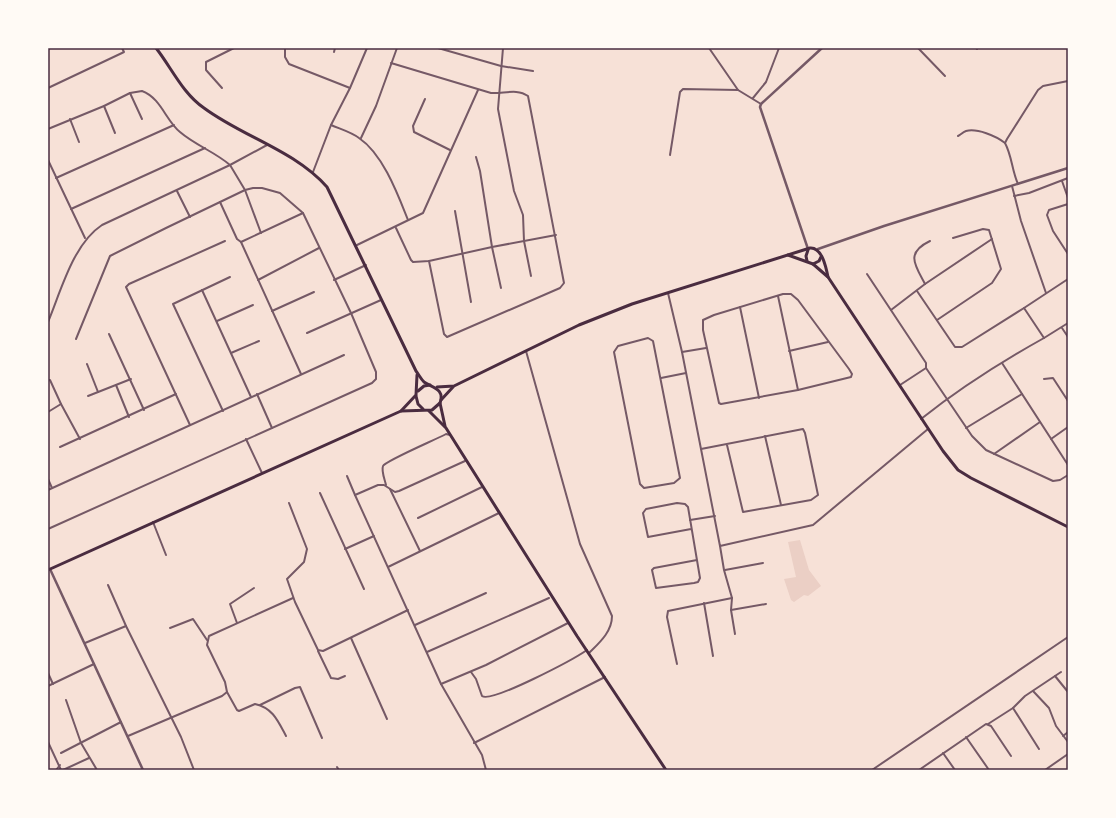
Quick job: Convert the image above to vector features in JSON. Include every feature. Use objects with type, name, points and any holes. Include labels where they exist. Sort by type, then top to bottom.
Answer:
[{"type":"main road","points":[[156,48],[188,93],[203,108],[313,172],[327,187],[357,245],[416,371],[422,380],[433,386],[440,393],[446,428]]},
{"type":"main road","points":[[49,569],[401,411],[427,410],[436,408],[454,386],[600,316],[668,292],[788,254],[813,248],[818,249],[821,253],[828,277],[921,419],[952,463],[964,474],[1068,527]]},
{"type":"main road","points":[[807,261],[806,256],[808,250]]},
{"type":"main road","points":[[788,254],[813,264],[828,277]]},
{"type":"main road","points":[[813,264],[819,261],[821,257]]},
{"type":"main road","points":[[416,371],[418,404],[427,410],[446,428],[569,623],[666,770]]},
{"type":"main road","points":[[401,411],[424,386],[454,386]]},
{"type":"street","points":[[48,88],[124,52],[122,48]]},
{"type":"street","points":[[222,88],[206,70],[206,62],[234,48]]},
{"type":"street","points":[[285,48],[285,57],[290,64],[350,88]]},
{"type":"street","points":[[334,52],[335,48]]},
{"type":"street","points":[[313,172],[330,125],[350,88],[367,48]]},
{"type":"street","points":[[361,138],[376,106],[397,48]]},
{"type":"street","points":[[438,48],[450,50],[501,66],[533,71]]},
{"type":"street","points":[[503,48],[498,109],[514,191],[523,215],[524,241],[531,276]]},
{"type":"street","points":[[709,48],[738,90]]},
{"type":"street","points":[[753,98],[766,82],[779,48]]},
{"type":"street","points":[[808,250],[760,112],[761,104],[822,48]]},
{"type":"street","points":[[918,48],[945,76]]},
{"type":"street","points":[[391,64],[478,90],[494,93],[500,91],[520,92],[528,96],[556,235],[563,286],[447,337],[444,334],[429,261]]},
{"type":"street","points":[[1005,143],[1038,90],[1043,86],[1068,81]]},
{"type":"street","points":[[670,155],[680,92],[686,89],[738,90],[761,104]]},
{"type":"street","points":[[357,245],[396,228],[423,213],[478,90]]},
{"type":"street","points":[[48,129],[104,106],[130,93],[142,91],[164,110],[180,132],[230,165],[246,190],[261,233]]},
{"type":"street","points":[[130,93],[142,119]]},
{"type":"street","points":[[425,100],[413,126],[414,132],[450,150]]},
{"type":"street","points":[[104,106],[114,133]]},
{"type":"street","points":[[70,119],[79,142]]},
{"type":"street","points":[[56,178],[174,125]]},
{"type":"street","points":[[330,125],[361,138],[385,168],[408,220]]},
{"type":"street","points":[[958,136],[966,131],[973,131],[989,134],[1005,143],[1013,173],[1018,184]]},
{"type":"street","points":[[48,322],[85,238],[102,225],[177,191],[268,145]]},
{"type":"street","points":[[71,209],[205,148]]},
{"type":"street","points":[[476,157],[480,171],[492,247],[501,288]]},
{"type":"street","points":[[48,160],[85,238]]},
{"type":"street","points":[[818,249],[884,226],[1068,168]]},
{"type":"street","points":[[1014,196],[1029,193],[1068,178]]},
{"type":"street","points":[[1062,181],[1068,198]]},
{"type":"street","points":[[1012,186],[1046,293]]},
{"type":"street","points":[[48,529],[375,382],[376,372],[351,313],[303,213],[286,196],[272,190],[253,188],[246,190],[110,256],[76,339]]},
{"type":"street","points":[[177,191],[190,217]]},
{"type":"street","points":[[220,202],[237,239],[241,242],[301,374]]},
{"type":"street","points":[[1068,204],[1049,210],[1047,215],[1053,231],[1068,254]]},
{"type":"street","points":[[454,211],[470,302]]},
{"type":"street","points":[[241,242],[303,213]]},
{"type":"street","points":[[396,228],[411,260],[414,262],[429,261],[462,253],[556,235]]},
{"type":"street","points":[[937,320],[986,288],[1000,274],[1001,265],[990,232],[986,229],[953,238]]},
{"type":"street","points":[[891,310],[925,284],[992,239]]},
{"type":"street","points":[[190,425],[126,287],[127,285],[225,241]]},
{"type":"street","points":[[925,284],[914,260],[914,255],[919,246],[930,241]]},
{"type":"street","points":[[258,280],[319,248]]},
{"type":"street","points":[[334,280],[366,265]]},
{"type":"street","points":[[867,274],[926,363],[926,368],[966,428],[980,446],[1053,481],[1060,480],[1068,475]]},
{"type":"street","points":[[223,411],[173,306],[176,302],[230,277]]},
{"type":"street","points":[[917,291],[951,344],[958,348],[1068,279]]},
{"type":"street","points":[[202,290],[251,397]]},
{"type":"street","points":[[272,311],[314,292]]},
{"type":"street","points":[[668,292],[702,449],[724,570],[732,598],[731,610],[735,634]]},
{"type":"street","points":[[788,294],[798,300],[849,369],[852,374],[851,377],[759,398],[724,404],[719,403],[706,348],[702,324],[703,320],[707,317],[778,296],[788,294]]},
{"type":"street","points":[[778,296],[798,390]]},
{"type":"street","points":[[307,333],[382,299]]},
{"type":"street","points":[[217,321],[252,305]]},
{"type":"street","points":[[740,307],[759,398]]},
{"type":"street","points":[[1024,308],[1044,338]]},
{"type":"street","points":[[921,419],[947,398],[1068,323]]},
{"type":"street","points":[[1062,328],[1068,337]]},
{"type":"street","points":[[109,334],[144,410]]},
{"type":"street","points":[[651,338],[660,378],[680,478],[674,483],[644,488],[640,484],[614,352],[615,349],[618,346],[651,338]]},
{"type":"street","points":[[231,353],[259,341]]},
{"type":"street","points":[[789,351],[828,342]]},
{"type":"street","points":[[682,352],[706,348]]},
{"type":"street","points":[[471,672],[476,679],[482,696],[487,698],[503,693],[588,652],[607,633],[612,623],[612,616],[580,544],[526,351]]},
{"type":"street","points":[[48,490],[344,355]]},
{"type":"street","points":[[1002,363],[1068,464]]},
{"type":"street","points":[[87,364],[98,392]]},
{"type":"street","points":[[899,386],[926,368]]},
{"type":"street","points":[[660,378],[686,374]]},
{"type":"street","points":[[1044,379],[1053,378],[1068,401]]},
{"type":"street","points":[[88,396],[131,379]]},
{"type":"street","points":[[48,380],[50,380],[80,439]]},
{"type":"street","points":[[116,385],[129,417]]},
{"type":"street","points":[[60,447],[129,417],[176,394]]},
{"type":"street","points":[[257,394],[272,428]]},
{"type":"street","points":[[966,428],[1022,394]]},
{"type":"street","points":[[48,412],[61,404]]},
{"type":"street","points":[[994,454],[1040,422]]},
{"type":"street","points":[[1051,439],[1068,427]]},
{"type":"street","points":[[702,449],[803,429],[818,495],[815,499],[743,512],[727,445]]},
{"type":"street","points":[[720,546],[814,525],[928,429]]},
{"type":"street","points":[[450,435],[446,434],[420,448],[396,456],[384,464],[383,468],[386,485],[395,492],[399,491],[466,461]]},
{"type":"street","points":[[765,436],[781,506]]},
{"type":"street","points":[[246,439],[262,473]]},
{"type":"street","points":[[348,476],[355,495],[441,684],[484,760],[486,770]]},
{"type":"street","points":[[48,479],[52,488]]},
{"type":"street","points":[[355,495],[378,485],[386,485]]},
{"type":"street","points":[[418,518],[482,487]]},
{"type":"street","points":[[389,488],[420,552]]},
{"type":"street","points":[[320,494],[364,588]]},
{"type":"street","points":[[289,503],[307,548],[304,562],[287,578],[293,598],[331,678],[338,679],[345,676]]},
{"type":"street","points":[[691,530],[648,537],[643,514],[646,509],[681,503],[688,508],[691,530],[697,560],[700,578],[698,582],[656,588],[652,570],[654,568],[697,560]]},
{"type":"street","points":[[388,567],[499,513]]},
{"type":"street","points":[[690,520],[715,516]]},
{"type":"street","points":[[153,522],[166,554]]},
{"type":"street","points":[[345,549],[374,536]]},
{"type":"street","points":[[724,570],[763,563]]},
{"type":"street","points":[[49,569],[143,770]]},
{"type":"street","points":[[108,585],[194,770]]},
{"type":"street","points":[[237,623],[230,604],[254,588]]},
{"type":"street","points":[[415,625],[486,593]]},
{"type":"street","points":[[207,640],[209,636],[293,598]]},
{"type":"street","points":[[427,652],[549,598]]},
{"type":"street","points":[[677,664],[667,617],[668,610],[732,598]]},
{"type":"street","points":[[704,603],[713,656]]},
{"type":"street","points":[[731,610],[766,604]]},
{"type":"street","points":[[318,650],[323,651],[408,610]]},
{"type":"street","points":[[170,628],[193,619],[207,640],[207,645],[225,682],[227,692],[238,711],[255,704],[260,705],[274,714],[286,736]]},
{"type":"street","points":[[441,684],[471,672],[569,623]]},
{"type":"street","points":[[84,643],[126,626]]},
{"type":"street","points":[[872,770],[1068,637]]},
{"type":"street","points":[[351,638],[387,719]]},
{"type":"street","points":[[48,686],[94,664]]},
{"type":"street","points":[[919,770],[965,736],[988,724],[1013,708],[1033,691],[1061,672]]},
{"type":"street","points":[[48,673],[53,684]]},
{"type":"street","points":[[1055,676],[1068,692]]},
{"type":"street","points":[[474,743],[605,677]]},
{"type":"street","points":[[260,705],[300,687],[322,738]]},
{"type":"street","points":[[1033,691],[1049,708],[1056,726],[1068,742]]},
{"type":"street","points":[[128,736],[222,696],[227,692]]},
{"type":"street","points":[[66,700],[81,743],[96,770]]},
{"type":"street","points":[[1013,708],[1040,749]]},
{"type":"street","points":[[61,753],[121,722]]},
{"type":"street","points":[[988,724],[1011,756]]},
{"type":"street","points":[[1063,736],[1068,732]]},
{"type":"street","points":[[965,736],[989,770]]},
{"type":"street","points":[[48,742],[62,770],[90,758]]},
{"type":"street","points":[[942,753],[955,770]]},
{"type":"street","points":[[1045,770],[1068,754]]},
{"type":"street","points":[[56,770],[60,766]]},
{"type":"shaded area","points":[[800,540],[809,570],[821,586],[808,596],[804,595],[794,602],[791,600],[784,579],[796,577],[788,542]]}]
